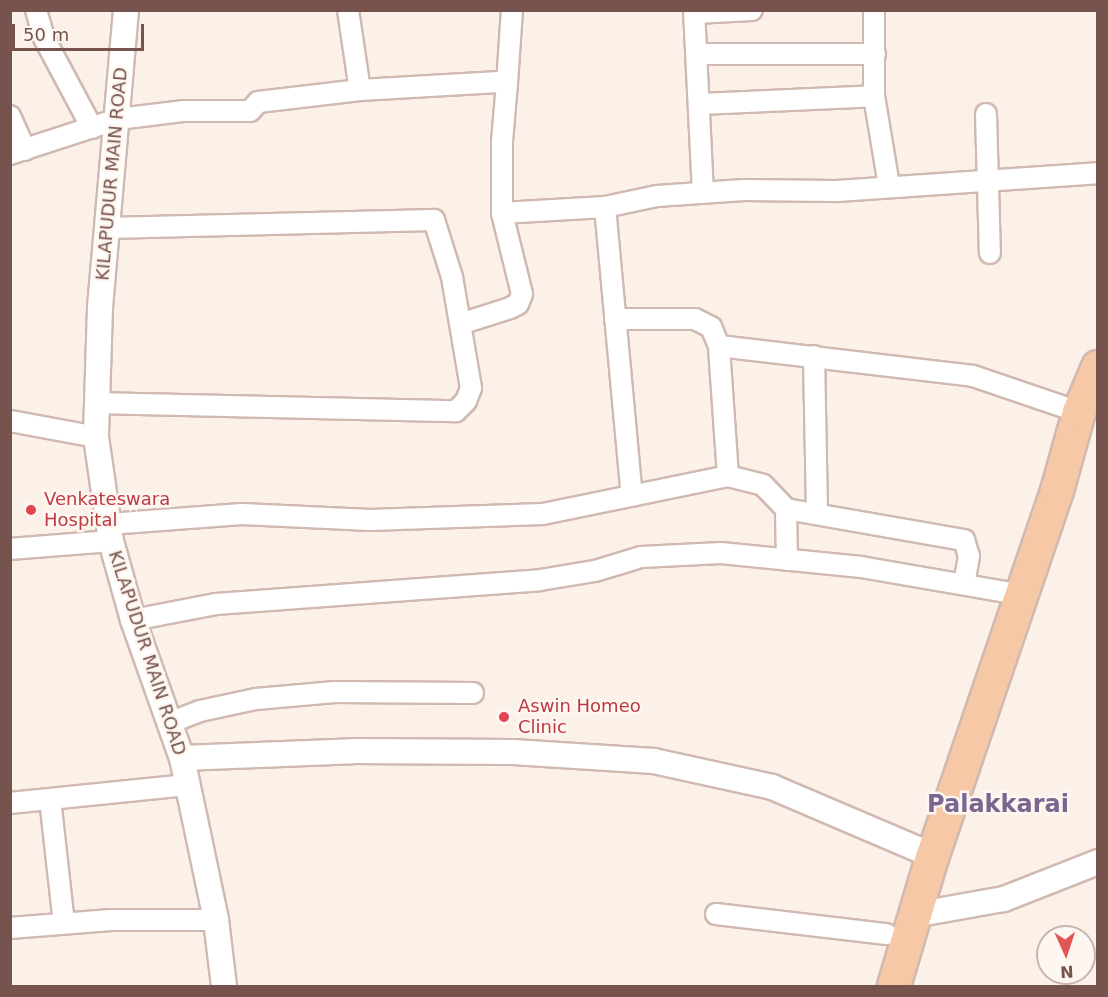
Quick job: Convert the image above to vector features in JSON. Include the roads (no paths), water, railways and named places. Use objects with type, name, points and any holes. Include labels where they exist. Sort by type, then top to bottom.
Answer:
[{"type":"main road","points":[[894,987],[914,915],[1043,525],[1057,491],[1079,412],[1098,367]]},
{"type":"street","points":[[36,10],[44,38],[92,128]]},
{"type":"street","name":"KILAPUDUR MAIN ROAD","points":[[126,10],[118,119],[106,228],[95,404],[96,437],[110,532],[133,620],[182,758],[216,920],[223,978]]},
{"type":"street","points":[[348,10],[360,90]]},
{"type":"street","points":[[460,324],[510,308],[518,304],[522,294],[502,213],[502,141],[512,10]]},
{"type":"street","points":[[703,193],[701,104],[694,12],[752,10]]},
{"type":"street","points":[[874,10],[874,96],[889,186]]},
{"type":"street","points":[[697,54],[875,54]]},
{"type":"street","points":[[10,116],[18,152],[118,119],[183,111],[250,111],[258,102],[360,90],[438,83],[507,83]]},
{"type":"street","points":[[701,104],[874,96]]},
{"type":"street","points":[[986,114],[986,180],[990,253]]},
{"type":"street","points":[[502,213],[605,207],[657,196],[889,186],[1098,173]]},
{"type":"street","points":[[605,207],[632,496]]},
{"type":"street","points":[[95,404],[456,411],[466,401],[471,388],[452,277],[434,220],[106,228]]},
{"type":"street","points":[[615,319],[695,319],[711,327],[719,346],[728,476]]},
{"type":"street","points":[[719,346],[973,376],[1079,412]]},
{"type":"street","points":[[814,356],[817,512]]},
{"type":"street","points":[[10,421],[96,437]]},
{"type":"street","points":[[10,549],[110,532],[242,514],[370,520],[543,514],[728,476],[763,485],[786,509],[817,512],[964,540],[969,556],[964,584]]},
{"type":"street","points":[[786,509],[787,560]]},
{"type":"street","points":[[133,620],[216,604],[540,580],[595,571],[640,557],[721,554],[787,560],[964,584],[1006,592]]},
{"type":"street","points":[[169,723],[200,711],[256,699],[335,692],[473,693]]},
{"type":"street","points":[[182,758],[353,751],[513,752],[654,761],[772,787],[922,851]]},
{"type":"street","points":[[10,803],[187,784]]},
{"type":"street","points":[[50,799],[64,922]]},
{"type":"street","points":[[914,915],[1004,899],[1098,862]]},
{"type":"street","points":[[717,914],[887,934]]},
{"type":"street","points":[[10,928],[64,922],[216,920]]},
{"type":"place","name":"Venkateswara Hospital","points":[[31,510]]},
{"type":"place","name":"Aswin Homeo Clinic","points":[[504,717]]},
{"type":"district","name":"Palakkarai","points":[[998,805]]}]
